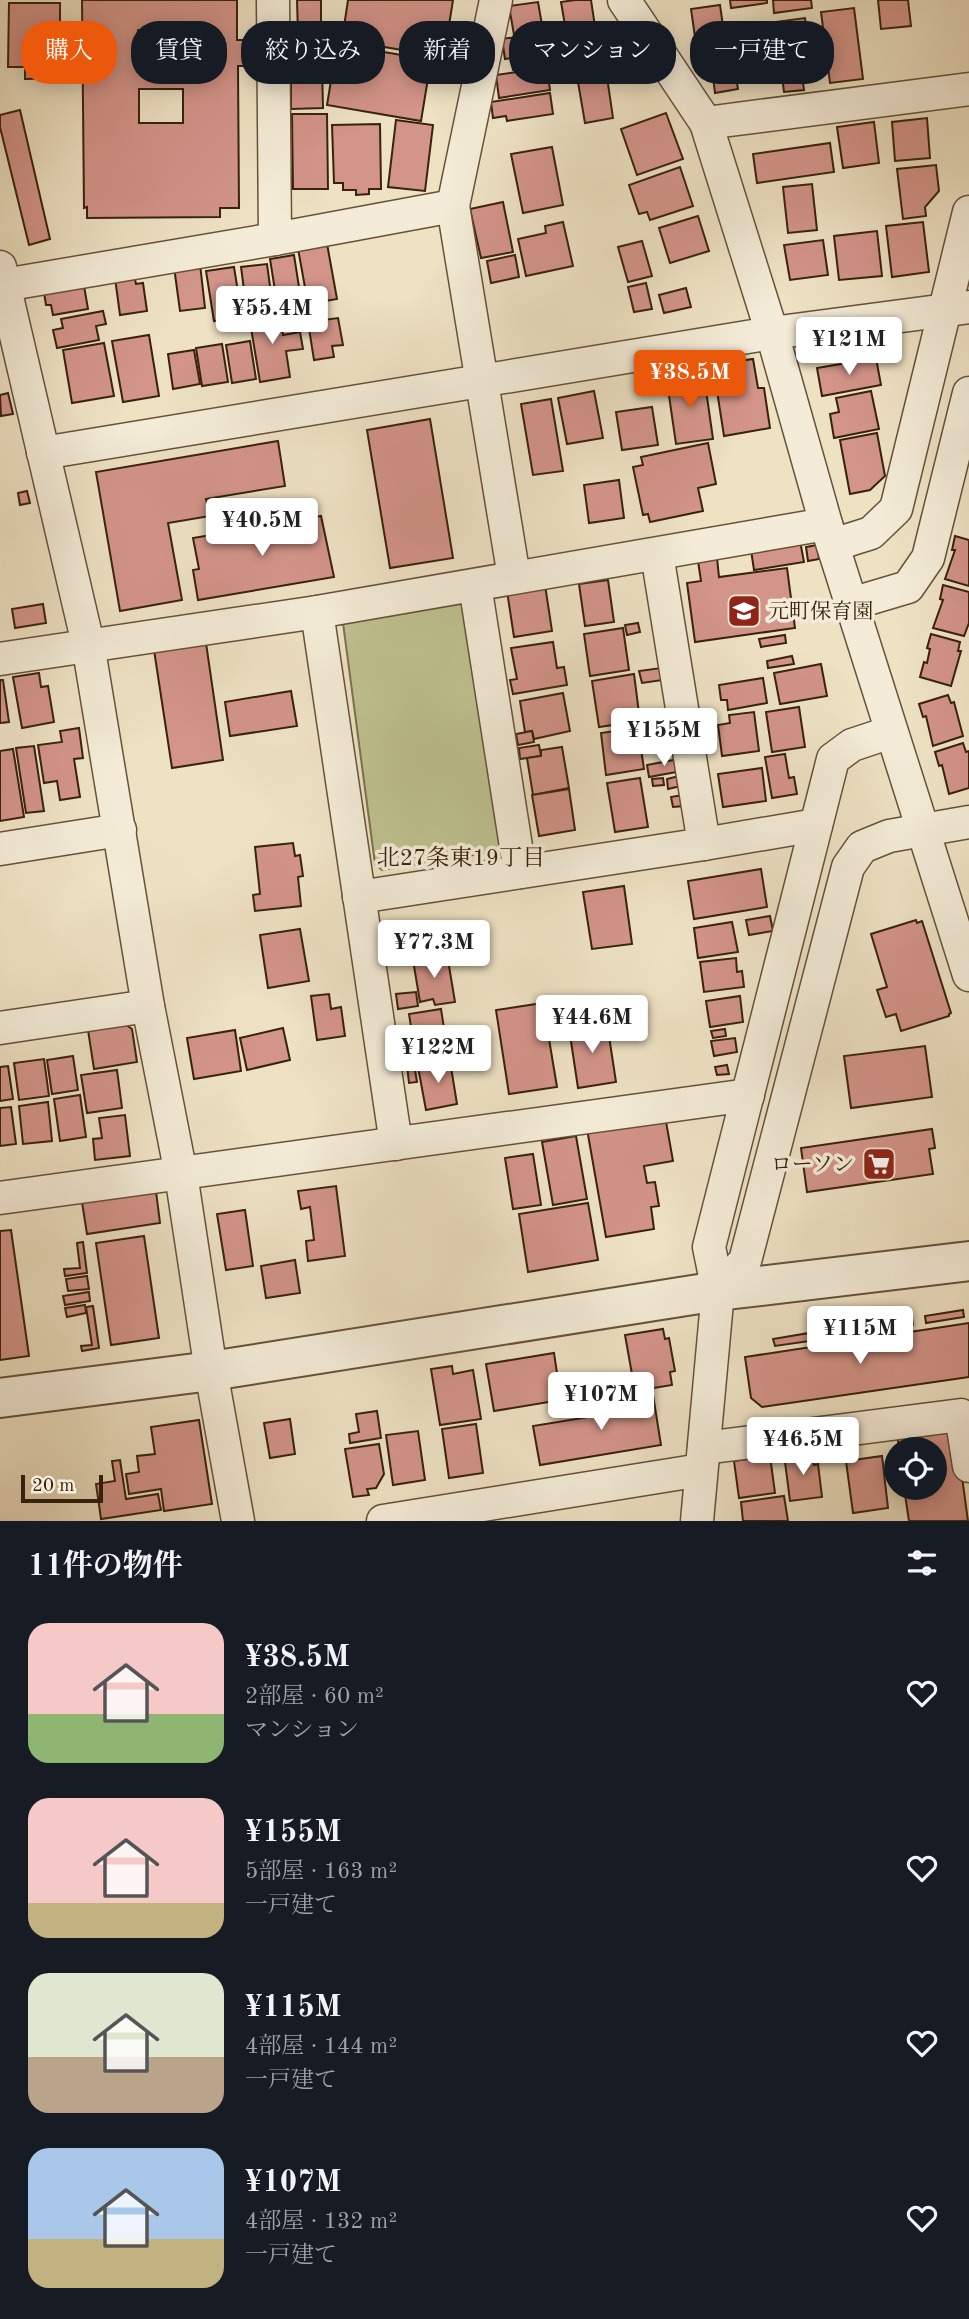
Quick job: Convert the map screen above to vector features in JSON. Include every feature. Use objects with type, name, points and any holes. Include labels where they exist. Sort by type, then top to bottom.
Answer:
[{"type":"street","points":[[273,0],[275,239]]},
{"type":"street","points":[[496,0],[453,206],[514,577]]},
{"type":"street","points":[[624,0],[706,123],[772,333],[851,604],[969,975]]},
{"type":"street","points":[[706,123],[969,89]]},
{"type":"street","points":[[238,1521],[211,1371],[181,1174],[148,1006],[88,644],[2,276],[275,239],[453,206]]},
{"type":"street","points":[[0,659],[317,612],[657,554],[871,533],[896,509],[957,309],[969,212]]},
{"type":"street","points":[[43,453],[772,333],[957,309]]},
{"type":"street","points":[[851,604],[908,587],[928,558],[956,495],[969,393]]},
{"type":"street","points":[[657,554],[704,844]]},
{"type":"street","points":[[475,584],[520,872]]},
{"type":"street","points":[[317,612],[396,1144]]},
{"type":"street","points":[[697,1521],[718,1291],[709,1247],[833,758],[852,745],[891,732]]},
{"type":"street","points":[[718,1291],[744,1261],[848,867],[862,847],[889,836],[969,822]]},
{"type":"street","points":[[359,897],[816,825]]},
{"type":"street","points":[[0,849],[120,830]]},
{"type":"street","points":[[0,1028],[148,1006]]},
{"type":"street","points":[[0,1198],[748,1094]]},
{"type":"street","points":[[0,1398],[211,1371],[718,1291],[969,1261]]},
{"type":"street","points":[[383,1521],[702,1459],[961,1415],[969,1466]]},
{"type":"green space","points":[[454,597],[462,604],[501,845],[498,851],[382,870],[375,864],[343,623]]},
{"type":"building","points":[[82,0],[237,0],[237,40],[241,40],[241,66],[238,66],[239,208],[220,208],[220,217],[87,218],[87,207],[84,208],[83,84],[117,84],[117,21],[82,21]],"holes":[[[139,89],[183,89],[183,123],[139,123]]]},
{"type":"building","points":[[297,0],[321,0],[321,21],[298,21]]},
{"type":"building","points":[[348,0],[453,0],[450,21],[399,21],[399,50],[385,47],[385,21],[345,21]]},
{"type":"building","points":[[591,0],[594,21],[564,21],[561,2]]},
{"type":"building","points":[[730,0],[767,0],[767,3],[731,8]]},
{"type":"building","points":[[773,0],[811,0],[812,8],[774,13]]},
{"type":"building","points":[[878,0],[908,0],[911,26],[881,29]]},
{"type":"building","points":[[538,2],[541,21],[512,21],[509,6]]},
{"type":"building","points":[[9,3],[60,3],[60,21],[21,21],[21,67],[8,67]]},
{"type":"building","points":[[720,5],[722,21],[693,21],[691,9]]},
{"type":"building","points":[[854,8],[863,79],[834,83],[834,21],[822,21],[821,12]]},
{"type":"building","points":[[805,18],[805,21],[782,21]]},
{"type":"building","points":[[509,38],[509,58],[505,59],[502,39]]},
{"type":"building","points":[[385,52],[399,55],[399,84],[427,84],[421,121],[327,105],[330,84],[385,84]]},
{"type":"building","points":[[509,73],[509,84],[549,84],[550,90],[499,98],[496,75]]},
{"type":"building","points":[[291,84],[322,84],[323,108],[291,109]]},
{"type":"building","points":[[578,84],[608,84],[613,118],[585,123]]},
{"type":"building","points":[[714,84],[737,84],[738,89],[715,93]]},
{"type":"building","points":[[783,84],[803,84],[804,90],[784,92]]},
{"type":"building","points":[[550,93],[553,114],[507,121],[506,116],[493,118],[491,102]]},
{"type":"building","points":[[20,110],[50,239],[29,245],[0,127],[0,115]]},
{"type":"building","points":[[666,113],[683,159],[637,175],[621,129]]},
{"type":"building","points":[[292,114],[327,114],[328,189],[293,189]]},
{"type":"building","points":[[927,118],[930,158],[895,161],[892,122]]},
{"type":"building","points":[[396,120],[433,125],[425,191],[388,187]]},
{"type":"building","points":[[874,122],[879,163],[843,168],[837,127]]},
{"type":"building","points":[[380,124],[381,189],[369,189],[369,194],[356,195],[356,190],[343,190],[343,183],[334,183],[332,125]]},
{"type":"building","points":[[830,143],[834,172],[757,183],[753,154]]},
{"type":"building","points":[[552,147],[563,205],[523,213],[511,154]]},
{"type":"building","points":[[936,165],[939,191],[925,207],[926,216],[903,219],[897,169]]},
{"type":"building","points":[[680,167],[693,206],[650,220],[647,212],[639,214],[629,185]]},
{"type":"building","points":[[812,184],[817,230],[788,233],[783,187]]},
{"type":"building","points":[[503,202],[513,252],[481,258],[470,209]]},
{"type":"building","points":[[698,216],[709,251],[670,263],[659,228]]},
{"type":"building","points":[[563,222],[573,266],[526,276],[518,239],[546,233],[545,226]]},
{"type":"building","points":[[923,222],[929,272],[892,277],[886,226]]},
{"type":"building","points":[[877,231],[882,276],[839,280],[834,236]]},
{"type":"building","points":[[326,238],[337,299],[308,304],[297,243]]},
{"type":"building","points":[[823,240],[828,275],[790,280],[784,245]]},
{"type":"building","points":[[642,241],[652,276],[628,282],[618,247]]},
{"type":"building","points":[[294,255],[301,300],[277,303],[270,259]]},
{"type":"building","points":[[515,255],[519,277],[491,283],[487,261]]},
{"type":"building","points":[[200,264],[205,308],[180,311],[174,267]]},
{"type":"building","points":[[267,264],[272,301],[246,305],[241,267]]},
{"type":"building","points":[[234,267],[242,317],[214,321],[206,271]]},
{"type":"building","points":[[134,275],[136,284],[143,283],[147,311],[120,315],[115,278]]},
{"type":"building","points":[[83,280],[88,309],[53,315],[51,305],[46,305],[43,287]]},
{"type":"building","points":[[646,283],[652,309],[634,312],[628,287]]},
{"type":"building","points":[[686,288],[691,307],[664,313],[659,295]]},
{"type":"building","points":[[103,311],[106,324],[96,326],[99,340],[57,348],[53,330],[63,328],[61,319]]},
{"type":"building","points":[[279,311],[283,335],[300,332],[303,349],[286,351],[290,377],[260,382],[249,316]]},
{"type":"building","points":[[338,318],[343,345],[332,346],[334,357],[314,360],[308,322]]},
{"type":"building","points":[[149,335],[159,396],[123,402],[112,341]]},
{"type":"building","points":[[250,341],[256,379],[232,383],[226,345]]},
{"type":"building","points":[[104,343],[114,396],[72,403],[63,350]]},
{"type":"building","points":[[222,344],[228,382],[202,386],[196,348]]},
{"type":"building","points":[[194,350],[200,384],[173,389],[168,354]]},
{"type":"building","points":[[876,358],[881,385],[822,396],[817,368]]},
{"type":"building","points":[[753,359],[758,388],[764,388],[770,428],[724,436],[713,365]]},
{"type":"building","points":[[704,376],[713,439],[676,444],[667,382]]},
{"type":"building","points":[[594,391],[603,438],[567,444],[558,398]]},
{"type":"building","points":[[871,391],[879,429],[834,438],[830,414],[839,412],[836,398]]},
{"type":"building","points":[[8,393],[13,414],[1,416],[0,395]]},
{"type":"building","points":[[551,399],[563,471],[533,475],[521,404]]},
{"type":"building","points":[[652,407],[658,445],[622,450],[616,412]]},
{"type":"building","points":[[430,419],[453,558],[390,568],[367,430]]},
{"type":"building","points":[[877,433],[885,476],[870,490],[850,494],[840,440]]},
{"type":"building","points":[[278,441],[285,486],[206,499],[210,516],[168,523],[182,600],[120,611],[96,472]]},
{"type":"building","points":[[708,443],[716,484],[698,488],[703,511],[650,522],[648,514],[643,515],[633,467],[643,465],[641,457]]},
{"type":"building","points":[[619,480],[624,518],[589,523],[584,485]]},
{"type":"building","points":[[27,491],[30,503],[20,505],[18,493]]},
{"type":"building","points":[[321,516],[334,577],[198,600],[193,570],[199,569],[193,538]]},
{"type":"building","points":[[955,536],[969,540],[969,586],[945,579],[955,550],[952,550]]},
{"type":"building","points":[[800,541],[804,562],[754,570],[751,550]]},
{"type":"building","points":[[817,545],[819,559],[808,561],[806,547]]},
{"type":"building","points":[[717,558],[719,577],[787,568],[795,628],[695,642],[687,583],[701,581],[698,561]]},
{"type":"building","points":[[608,580],[614,622],[585,626],[579,584]]},
{"type":"building","points":[[545,585],[552,631],[514,637],[507,591]]},
{"type":"building","points":[[943,585],[969,592],[969,623],[964,636],[933,628],[943,600],[940,599]]},
{"type":"building","points":[[43,604],[46,623],[15,628],[12,609]]},
{"type":"building","points":[[638,623],[640,632],[627,635],[625,625]]},
{"type":"building","points":[[623,628],[629,670],[590,676],[584,634]]},
{"type":"building","points":[[931,634],[960,642],[958,651],[961,651],[951,686],[920,677],[924,662],[927,663]]},
{"type":"building","points":[[785,635],[786,643],[761,647],[759,639]]},
{"type":"building","points":[[553,642],[557,668],[564,667],[567,685],[513,694],[510,680],[517,679],[511,648]]},
{"type":"building","points":[[206,643],[223,760],[172,768],[154,650]]},
{"type":"building","points":[[792,656],[794,664],[768,668],[767,661]]},
{"type":"building","points":[[821,664],[827,696],[780,704],[774,673]]},
{"type":"building","points":[[661,668],[663,680],[642,683],[639,671]]},
{"type":"building","points":[[39,673],[41,687],[48,686],[54,722],[22,728],[13,677]]},
{"type":"building","points":[[634,674],[640,721],[599,727],[592,681]]},
{"type":"building","points":[[763,678],[767,703],[728,710],[727,700],[721,700],[719,685]]},
{"type":"building","points":[[0,680],[3,680],[9,722],[0,723]]},
{"type":"building","points":[[291,691],[297,726],[230,736],[225,702]]},
{"type":"building","points":[[563,693],[570,731],[534,739],[532,731],[525,732],[520,701]]},
{"type":"building","points":[[948,695],[951,703],[954,702],[963,736],[933,746],[926,716],[923,717],[919,704]]},
{"type":"building","points":[[799,707],[805,747],[772,752],[766,712]]},
{"type":"building","points":[[754,712],[759,751],[722,756],[718,725],[730,723],[729,715]]},
{"type":"building","points":[[643,727],[646,748],[641,749],[644,769],[606,775],[601,733]]},
{"type":"building","points":[[79,728],[83,758],[74,759],[80,797],[60,800],[57,781],[44,783],[38,745],[62,742],[60,731]]},
{"type":"building","points":[[532,731],[534,742],[518,745],[516,734]]},
{"type":"building","points":[[963,743],[966,752],[969,751],[969,788],[949,794],[942,765],[939,766],[935,752]]},
{"type":"building","points":[[539,745],[541,756],[520,759],[519,748]]},
{"type":"building","points":[[34,746],[44,811],[26,813],[16,748]]},
{"type":"building","points":[[562,747],[569,788],[533,795],[527,758],[541,756],[541,750]]},
{"type":"building","points":[[13,749],[24,817],[0,821],[0,751]]},
{"type":"building","points":[[785,754],[789,778],[794,777],[797,794],[772,798],[765,757]]},
{"type":"building","points":[[679,759],[682,771],[649,777],[647,765]]},
{"type":"building","points":[[762,768],[766,801],[723,807],[718,774]]},
{"type":"building","points":[[679,776],[681,786],[668,789],[667,779]]},
{"type":"building","points":[[640,778],[648,827],[615,832],[607,783]]},
{"type":"building","points":[[663,778],[664,785],[653,786],[652,779]]},
{"type":"building","points":[[569,789],[575,830],[539,836],[532,795]]},
{"type":"building","points":[[683,795],[685,806],[673,807],[671,797]]},
{"type":"building","points":[[293,843],[295,856],[300,855],[303,876],[298,877],[301,906],[255,911],[253,895],[260,894],[255,847]]},
{"type":"building","points":[[761,869],[767,907],[694,919],[688,881]]},
{"type":"building","points":[[624,886],[632,944],[592,949],[583,892]]},
{"type":"building","points":[[770,916],[773,931],[749,935],[746,920]]},
{"type":"building","points":[[916,920],[917,923],[922,921],[951,1013],[949,1016],[901,1031],[896,1014],[886,1017],[877,990],[887,987],[871,934]]},
{"type":"building","points":[[732,922],[738,952],[698,958],[694,928]]},
{"type":"building","points":[[300,929],[309,981],[268,988],[260,935]]},
{"type":"building","points":[[447,954],[455,1002],[435,1005],[433,999],[420,1002],[413,960]]},
{"type":"building","points":[[736,958],[737,972],[742,971],[744,987],[704,992],[700,962]]},
{"type":"building","points":[[416,992],[418,1006],[398,1009],[396,994]]},
{"type":"building","points":[[329,994],[331,1009],[341,1007],[345,1036],[317,1040],[311,996]]},
{"type":"building","points":[[740,996],[743,1022],[710,1027],[706,1001]]},
{"type":"building","points":[[543,1003],[557,1087],[509,1094],[496,1010]]},
{"type":"building","points":[[441,1009],[448,1054],[416,1059],[409,1014]]},
{"type":"building","points":[[607,1023],[616,1082],[578,1088],[569,1028]]},
{"type":"building","points":[[125,1024],[132,1029],[137,1062],[94,1069],[88,1030]]},
{"type":"building","points":[[283,1028],[290,1060],[247,1070],[240,1038]]},
{"type":"building","points":[[725,1029],[726,1036],[713,1038],[711,1031]]},
{"type":"building","points":[[235,1030],[241,1071],[194,1079],[187,1038]]},
{"type":"building","points":[[735,1038],[737,1052],[714,1056],[711,1041]]},
{"type":"building","points":[[925,1046],[932,1097],[851,1108],[844,1056]]},
{"type":"building","points":[[73,1056],[78,1090],[52,1094],[47,1060]]},
{"type":"building","points":[[44,1059],[49,1096],[19,1100],[14,1063]]},
{"type":"building","points":[[450,1061],[457,1104],[426,1110],[418,1067]]},
{"type":"building","points":[[414,1064],[417,1082],[409,1083],[407,1065]]},
{"type":"building","points":[[727,1065],[729,1074],[717,1075],[715,1067]]},
{"type":"building","points":[[8,1066],[13,1099],[0,1101],[0,1067]]},
{"type":"building","points":[[117,1070],[122,1108],[87,1113],[81,1075]]},
{"type":"building","points":[[80,1095],[86,1137],[60,1141],[54,1099]]},
{"type":"building","points":[[48,1102],[52,1141],[23,1144],[19,1106]]},
{"type":"building","points":[[11,1107],[16,1144],[0,1146],[0,1108]]},
{"type":"building","points":[[125,1115],[130,1156],[95,1160],[93,1139],[102,1138],[99,1118]]},
{"type":"building","points":[[665,1116],[673,1161],[644,1166],[647,1183],[655,1182],[659,1206],[651,1207],[654,1229],[606,1237],[587,1129]]},
{"type":"building","points":[[932,1129],[935,1148],[929,1149],[933,1174],[807,1192],[801,1148]]},
{"type":"building","points":[[576,1136],[587,1199],[553,1205],[542,1142]]},
{"type":"building","points":[[533,1154],[541,1205],[513,1209],[505,1158]]},
{"type":"building","points":[[336,1186],[345,1256],[308,1261],[306,1241],[314,1240],[310,1207],[301,1209],[298,1191]]},
{"type":"building","points":[[156,1191],[160,1223],[87,1234],[82,1202]]},
{"type":"building","points":[[588,1203],[598,1260],[528,1272],[519,1214]]},
{"type":"building","points":[[245,1210],[253,1266],[226,1270],[217,1214]]},
{"type":"building","points":[[11,1230],[29,1356],[0,1360],[0,1231]]},
{"type":"building","points":[[144,1236],[159,1338],[111,1345],[96,1243]]},
{"type":"building","points":[[83,1242],[87,1273],[65,1276],[64,1269],[80,1268],[77,1243]]},
{"type":"building","points":[[295,1260],[300,1293],[266,1298],[261,1266]]},
{"type":"building","points":[[87,1276],[89,1289],[68,1291],[66,1279]]},
{"type":"building","points":[[89,1292],[90,1301],[65,1305],[63,1296]]},
{"type":"building","points":[[85,1305],[86,1313],[67,1317],[65,1308]]},
{"type":"building","points":[[93,1306],[99,1348],[82,1351],[81,1346],[92,1345],[86,1307]]},
{"type":"building","points":[[963,1310],[964,1317],[926,1323],[925,1316]]},
{"type":"building","points":[[912,1318],[913,1325],[875,1330],[874,1324]]},
{"type":"building","points":[[969,1323],[969,1377],[762,1407],[751,1398],[745,1357]]},
{"type":"building","points":[[861,1325],[862,1332],[823,1338],[822,1331]]},
{"type":"building","points":[[663,1329],[665,1339],[669,1338],[675,1371],[670,1372],[672,1385],[635,1391],[625,1335]]},
{"type":"building","points":[[809,1333],[810,1341],[775,1346],[773,1339]]},
{"type":"building","points":[[554,1353],[561,1400],[494,1411],[486,1364]]},
{"type":"building","points":[[452,1366],[453,1374],[473,1370],[481,1419],[440,1425],[431,1369]]},
{"type":"building","points":[[653,1395],[661,1445],[540,1465],[533,1426],[601,1415],[599,1403]]},
{"type":"building","points":[[377,1411],[381,1438],[350,1443],[349,1434],[359,1432],[356,1414]]},
{"type":"building","points":[[290,1419],[295,1454],[270,1458],[264,1423]]},
{"type":"building","points":[[199,1420],[212,1504],[164,1511],[161,1489],[129,1494],[126,1474],[139,1472],[137,1456],[155,1454],[151,1427]]},
{"type":"building","points":[[476,1424],[483,1473],[449,1478],[442,1429]]},
{"type":"building","points":[[955,1425],[968,1521],[909,1521],[906,1500],[947,1500],[947,1437],[898,1437],[897,1433]]},
{"type":"building","points":[[418,1431],[425,1480],[393,1485],[386,1435]]},
{"type":"building","points":[[379,1444],[384,1474],[376,1488],[367,1489],[369,1495],[353,1497],[345,1449]]},
{"type":"building","points":[[812,1450],[814,1465],[818,1464],[822,1497],[790,1501],[785,1462],[794,1461],[793,1453]]},
{"type":"building","points":[[770,1456],[775,1493],[739,1498],[734,1461]]},
{"type":"building","points":[[882,1456],[884,1500],[887,1500],[888,1508],[853,1513],[846,1461]]},
{"type":"building","points":[[120,1460],[126,1499],[158,1494],[161,1510],[101,1519],[96,1484],[115,1481],[112,1461]]},
{"type":"building","points":[[784,1496],[788,1521],[743,1521],[741,1502]]},
{"type":"place","name":"元町保育園","points":[[744,611]]},
{"type":"place","name":"ローソン","points":[[879,1164]]},
{"type":"district","name":"北27条東19丁目","points":[[461,857]]}]
